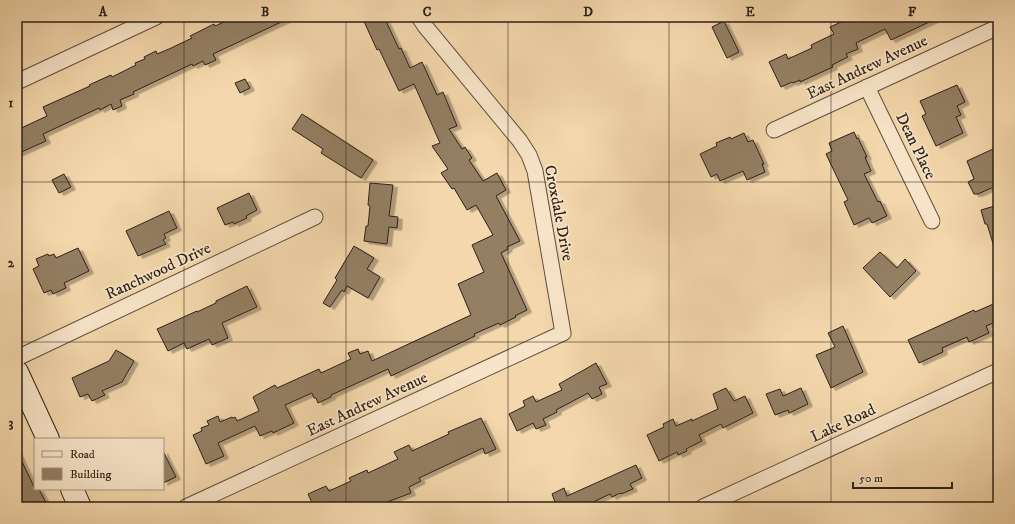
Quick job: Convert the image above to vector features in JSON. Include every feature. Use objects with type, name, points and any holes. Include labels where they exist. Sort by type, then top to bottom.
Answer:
[{"type":"street","name":"Croxdale Drive","points":[[419,17],[520,141],[529,155],[535,171],[563,333]]},
{"type":"street","points":[[17,82],[150,18]]},
{"type":"street","name":"East Andrew Avenue","points":[[774,130],[998,27]]},
{"type":"street","name":"Dean Place","points":[[867,87],[932,221]]},
{"type":"street","name":"Ranchwood Drive","points":[[17,358],[315,217]]},
{"type":"street","name":"East Andrew Avenue","points":[[186,507],[563,333]]},
{"type":"street","name":"Lake Road","points":[[703,507],[998,371]]},
{"type":"street","points":[[17,372],[48,438]]},
{"type":"street","points":[[72,490],[80,507]]},
{"type":"building","points":[[235,17],[292,17],[213,54],[216,60],[205,65],[203,61],[193,66],[192,64],[133,92],[134,94],[120,100],[122,106],[113,110],[111,104],[100,110],[99,108],[43,134],[46,141],[17,154],[17,130],[47,116],[43,107],[111,75],[112,77],[136,65],[135,63],[145,59],[144,57],[156,51],[157,54],[169,49],[192,38],[190,36],[214,24],[215,26]]},
{"type":"building","points":[[362,17],[384,17],[410,68],[422,62],[437,95],[443,92],[457,126],[449,129],[462,149],[465,147],[472,158],[469,160],[483,181],[497,173],[506,190],[496,196],[520,241],[507,247],[508,249],[501,253],[527,310],[500,325],[499,323],[474,334],[475,336],[391,376],[388,369],[331,395],[331,397],[318,403],[312,393],[285,405],[294,423],[273,433],[272,431],[260,436],[255,426],[218,443],[224,456],[206,464],[193,435],[202,431],[201,428],[209,425],[207,421],[218,416],[220,422],[232,417],[235,417],[237,421],[259,411],[253,397],[275,385],[277,388],[319,369],[321,373],[351,359],[348,353],[358,349],[360,354],[368,351],[372,361],[471,315],[458,284],[484,272],[472,245],[493,235],[476,205],[467,210],[454,188],[452,189],[441,173],[448,169],[432,146],[440,143],[414,84],[399,91],[379,49],[377,50]]},
{"type":"building","points":[[852,17],[940,17],[891,40],[885,29],[856,43],[858,49],[846,54],[848,57],[832,65],[833,67],[800,82],[800,80],[793,83],[792,82],[781,87],[769,62],[786,54],[788,59],[812,48],[811,45],[834,34],[830,27]]},
{"type":"building","points":[[724,21],[739,52],[727,58],[712,27]]},
{"type":"building","points":[[245,79],[250,88],[240,93],[235,83]]},
{"type":"building","points":[[957,85],[965,102],[957,106],[961,115],[956,117],[963,133],[936,146],[922,116],[926,114],[920,101]]},
{"type":"building","points":[[302,114],[373,160],[361,178],[321,153],[323,149],[292,129]]},
{"type":"building","points":[[854,132],[867,157],[865,157],[871,171],[864,174],[887,216],[872,223],[869,218],[854,225],[844,202],[848,200],[826,154],[832,151],[829,143]]},
{"type":"building","points":[[744,133],[748,142],[753,140],[764,164],[762,164],[765,172],[747,180],[743,171],[720,181],[717,174],[711,177],[700,154],[717,146],[716,143],[730,137],[731,139]]},
{"type":"building","points":[[993,149],[998,159],[998,185],[978,194],[974,194],[968,182],[974,179],[967,161]]},
{"type":"building","points":[[64,174],[71,187],[59,193],[52,180]]},
{"type":"building","points":[[370,183],[393,185],[389,216],[398,217],[397,228],[389,227],[387,244],[364,241],[366,226],[368,226]]},
{"type":"building","points":[[249,193],[257,210],[246,216],[247,218],[234,224],[233,222],[225,225],[217,208]]},
{"type":"building","points":[[998,205],[998,250],[995,250],[981,210]]},
{"type":"building","points":[[169,211],[177,228],[164,234],[166,238],[163,240],[166,244],[138,256],[126,231]]},
{"type":"building","points":[[354,246],[374,258],[367,269],[380,277],[368,298],[347,286],[344,292],[342,290],[330,307],[323,303],[337,280],[335,278]]},
{"type":"building","points":[[78,248],[89,271],[64,283],[66,288],[53,294],[51,290],[44,293],[33,269],[39,266],[36,259],[48,254],[49,256],[54,254],[56,258]]},
{"type":"building","points":[[880,252],[897,268],[905,259],[916,271],[890,297],[863,268]]},
{"type":"building","points":[[247,286],[257,307],[222,323],[228,338],[212,345],[209,339],[187,349],[184,343],[168,351],[157,329],[216,303],[216,301]]},
{"type":"building","points":[[998,302],[998,321],[986,326],[989,333],[969,342],[967,337],[942,348],[943,352],[919,363],[908,340],[974,310],[975,312]]},
{"type":"building","points":[[843,326],[863,372],[831,388],[816,355],[835,347],[828,333]]},
{"type":"building","points":[[116,350],[134,361],[122,382],[102,391],[105,395],[92,401],[88,394],[80,397],[72,378],[109,361]]},
{"type":"building","points":[[596,363],[607,384],[599,387],[602,394],[592,399],[588,393],[556,410],[557,412],[543,419],[546,425],[536,429],[533,423],[517,431],[509,414],[525,406],[523,401],[533,396],[536,402],[562,390],[559,384]]},
{"type":"building","points":[[726,388],[734,401],[745,396],[753,413],[723,428],[721,424],[699,435],[702,441],[686,449],[687,451],[678,455],[677,452],[659,461],[647,435],[664,427],[663,424],[673,419],[676,426],[692,419],[692,421],[718,409],[713,394]]},
{"type":"building","points":[[801,388],[808,404],[789,413],[788,410],[775,415],[766,394],[780,389],[783,396]]},
{"type":"building","points":[[481,418],[496,449],[485,454],[483,448],[419,478],[421,481],[409,487],[411,493],[374,507],[314,507],[308,494],[326,486],[329,491],[351,481],[349,478],[367,470],[368,473],[398,459],[394,452],[409,445],[412,451],[449,434],[448,432]]},
{"type":"building","points":[[17,451],[34,487],[34,490],[40,490],[48,507],[17,507]]},
{"type":"building","points":[[164,453],[176,477],[164,483]]},
{"type":"building","points":[[636,465],[642,478],[630,484],[633,489],[612,497],[610,494],[591,503],[592,507],[545,507],[555,502],[552,494],[564,488],[567,496]]}]
